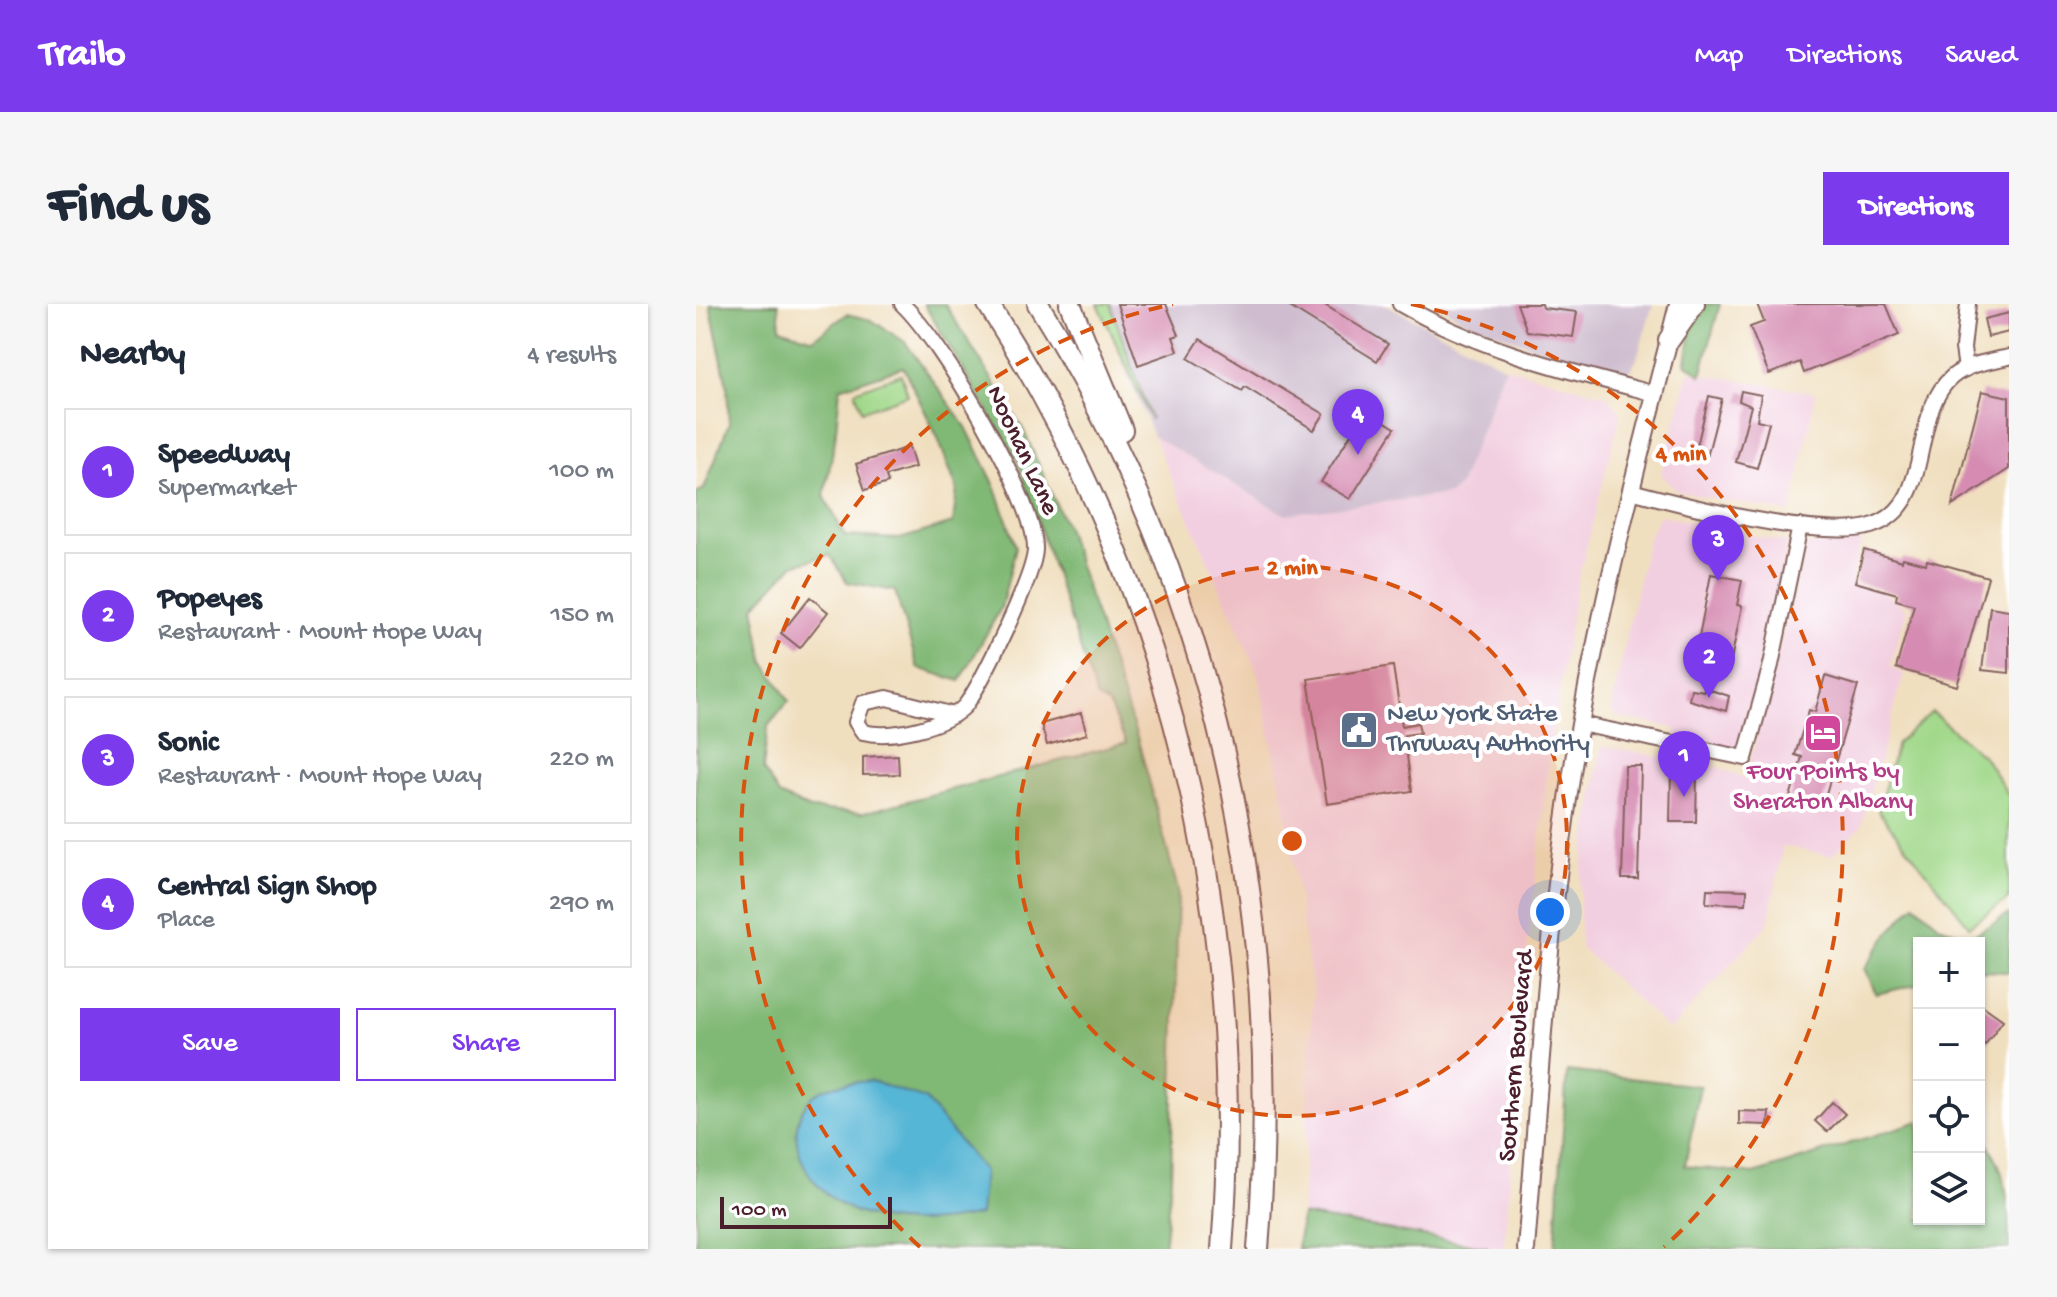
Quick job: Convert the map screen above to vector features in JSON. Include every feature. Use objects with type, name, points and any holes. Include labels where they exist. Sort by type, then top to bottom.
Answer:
[{"type":"highway","points":[[988,304],[1047,401],[1101,511],[1134,592],[1180,739],[1205,854],[1221,974],[1227,1094],[1222,1249]]},
{"type":"highway","points":[[1038,304],[1102,418],[1160,546],[1219,728],[1249,876],[1264,1033],[1264,1124],[1258,1249]]},
{"type":"highway","points":[[1070,304],[1163,530],[1160,546]]},
{"type":"highway","points":[[1671,304],[1671,334]]},
{"type":"highway","points":[[1671,334],[1694,304]]},
{"type":"main road","name":"Southern Boulevard","points":[[1526,1249],[1560,854],[1580,724],[1602,611],[1678,304]]},
{"type":"street","name":"Noonan Lane","points":[[902,304],[934,337],[961,382],[1010,477],[1034,534],[1035,551],[1028,576],[971,696],[954,715]]},
{"type":"street","points":[[1400,304],[1456,333],[1507,353],[1656,394]]},
{"type":"street","points":[[1966,369],[1963,348],[1968,304]]},
{"type":"street","points":[[1631,491],[1800,526],[1859,529],[1881,522],[1896,511],[1914,478],[1934,401],[1944,385],[1966,369],[2009,357]]},
{"type":"street","points":[[1580,724],[1745,758],[1771,665],[1800,526]]},
{"type":"street","points":[[878,698],[954,715],[879,734],[863,732],[856,722],[863,703],[878,698]]},
{"type":"shaded area","points":[[1099,304],[1385,304],[1505,367],[1459,486],[1450,494],[1284,514],[1153,436]]},
{"type":"shaded area","points":[[1437,304],[1653,304],[1636,361],[1630,370],[1611,374],[1463,320]]},
{"type":"shaded area","points":[[1505,367],[1608,396],[1621,413],[1576,588],[1551,743],[1525,967],[1504,1249],[1302,1215],[1313,992],[1285,809],[1259,677],[1153,436],[1284,514],[1450,494],[1459,486]]},
{"type":"shaded area","points":[[1689,372],[1816,393],[1791,513],[1677,491],[1661,474]]},
{"type":"shaded area","points":[[1659,515],[1788,543],[1741,745],[1736,750],[1676,736],[1675,728],[1616,717],[1611,709],[1647,541]]},
{"type":"shaded area","points":[[1862,540],[1850,582],[1885,593],[1907,609],[1890,667],[1904,674],[1861,827],[1831,856],[1783,846],[1768,924],[1670,1030],[1580,947],[1580,883],[1601,746],[1718,767],[1746,779],[1806,545]]},
{"type":"green space","points":[[710,304],[778,304],[780,328],[813,339],[847,314],[871,320],[905,342],[966,427],[996,488],[1016,547],[1001,608],[960,681],[918,668],[895,591],[847,582],[830,555],[793,565],[754,607],[764,662],[789,701],[768,726],[763,769],[779,795],[810,809],[863,813],[1126,743],[1109,705],[1097,698],[1017,460],[924,304],[945,304],[1023,429],[1065,524],[1138,740],[1178,890],[1171,1179],[1164,1249],[696,1249],[696,493],[704,489],[729,423],[727,386]],"holes":[[[903,367],[937,436],[957,489],[953,523],[900,539],[845,536],[824,496],[835,440],[840,388]]]},
{"type":"green space","points":[[1098,304],[1110,304],[1151,420]]},
{"type":"green space","points":[[1706,304],[1720,304],[1701,375],[1686,363],[1692,324]]},
{"type":"green space","points":[[901,374],[908,395],[862,411],[855,391]]},
{"type":"green space","points":[[1932,712],[1985,758],[2009,796],[2009,899],[1969,926],[1878,811],[1897,743]]},
{"type":"green space","points":[[1915,904],[1940,926],[1967,937],[1913,937],[1913,985],[1876,994],[1865,968],[1890,931]]},
{"type":"green space","points":[[2009,914],[2009,972],[1985,971],[1985,937],[1971,937]]},
{"type":"green space","points":[[1567,1071],[1700,1086],[1685,1166],[1754,1174],[1913,1123],[1913,1225],[1985,1225],[1985,1142],[2002,1173],[2007,1203],[2009,1249],[1555,1249]]},
{"type":"green space","points":[[1302,1215],[1487,1247],[1487,1249],[1297,1249]]},
{"type":"water","points":[[871,1081],[925,1099],[984,1171],[980,1215],[928,1222],[875,1218],[842,1205],[817,1184],[800,1156],[797,1126],[802,1111],[818,1092],[840,1084]]},
{"type":"building","points":[[1117,304],[1166,304],[1179,335],[1173,337],[1178,351],[1138,365]]},
{"type":"building","points":[[1285,304],[1323,304],[1388,344],[1377,361]]},
{"type":"building","points":[[1517,304],[1542,304],[1543,308],[1577,312],[1573,337],[1527,331]]},
{"type":"building","points":[[1757,304],[1886,304],[1899,335],[1804,373],[1800,362],[1769,374],[1750,327],[1764,322]]},
{"type":"building","points":[[2009,313],[2009,332],[1988,337],[1984,319]]},
{"type":"building","points":[[1200,339],[1324,414],[1314,430],[1245,387],[1242,391],[1188,358]]},
{"type":"building","points":[[1741,391],[1761,395],[1757,420],[1769,423],[1757,468],[1736,462],[1751,406],[1739,401]]},
{"type":"building","points":[[1982,391],[2009,397],[2009,469],[1952,506]]},
{"type":"building","points":[[1709,396],[1722,399],[1707,457],[1695,454]]},
{"type":"building","points":[[1366,410],[1395,428],[1350,499],[1321,482]]},
{"type":"building","points":[[909,447],[915,467],[886,476],[888,483],[865,490],[856,464]]},
{"type":"building","points":[[1864,550],[1902,561],[1903,558],[1926,564],[1927,560],[1988,577],[1957,686],[1896,668],[1914,605],[1896,600],[1897,594],[1855,582]]},
{"type":"building","points":[[1711,574],[1742,580],[1737,605],[1742,606],[1729,670],[1694,663]]},
{"type":"building","points":[[810,597],[828,612],[800,648],[781,633]]},
{"type":"building","points":[[1990,607],[2009,610],[2009,673],[1982,670]]},
{"type":"building","name":"New York State Thruway Authority","points":[[1393,666],[1402,726],[1418,723],[1420,733],[1404,735],[1412,791],[1327,804],[1308,679]]},
{"type":"building","name":"Four Points by Sheraton Albany","points":[[1825,676],[1858,686],[1822,807],[1790,797],[1802,757],[1795,755],[1809,710],[1815,712]]},
{"type":"building","points":[[1704,688],[1729,696],[1726,711],[1689,700],[1691,689],[1704,691]]},
{"type":"building","points":[[1081,713],[1087,734],[1047,745],[1041,724]]},
{"type":"building","points":[[898,755],[899,774],[863,775],[863,757]]},
{"type":"building","points":[[1625,766],[1641,766],[1638,879],[1622,879]]},
{"type":"building","points":[[1671,772],[1697,772],[1696,822],[1670,822]]},
{"type":"building","points":[[1707,889],[1747,890],[1746,904],[1706,903]]},
{"type":"building","points":[[1985,1007],[2003,1020],[1985,1045]]},
{"type":"building","points":[[1832,1102],[1845,1114],[1827,1132],[1815,1121]]},
{"type":"building","points":[[1739,1111],[1769,1112],[1768,1125],[1739,1124]]},
{"type":"place","name":"Central Sign Shop","points":[[1358,455]]},
{"type":"place","name":"Sonic","points":[[1718,581]]},
{"type":"place","name":"Popeyes","points":[[1709,698]]},
{"type":"place","name":"New York State Thruway Authority","points":[[1359,730]]},
{"type":"place","name":"Four Points by Sheraton Albany","points":[[1823,733]]},
{"type":"place","name":"Speedway","points":[[1684,797]]}]
